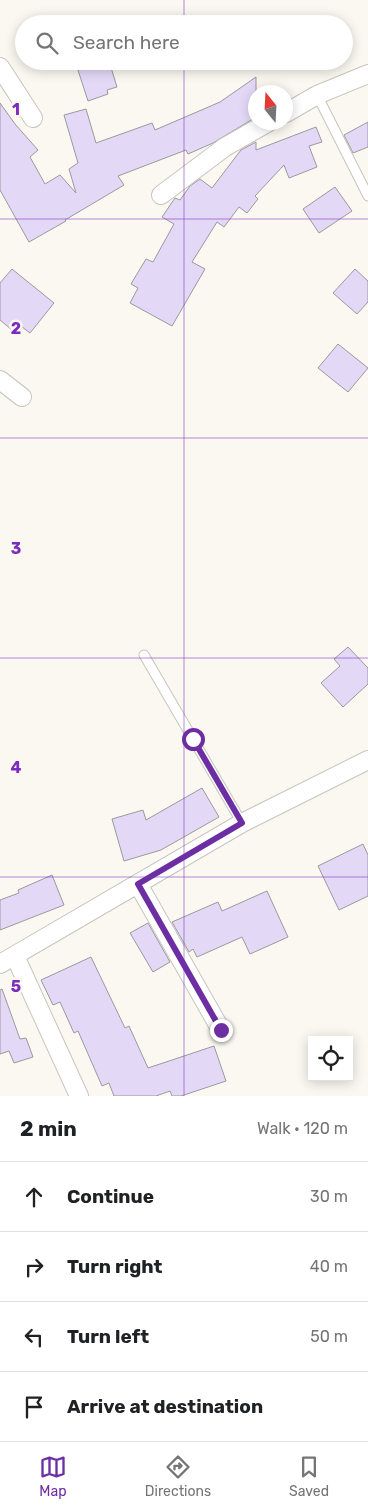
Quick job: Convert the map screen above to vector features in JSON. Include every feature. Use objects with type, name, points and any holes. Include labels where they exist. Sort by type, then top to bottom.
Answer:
[{"type":"street","points":[[0,67],[33,118]]},
{"type":"street","points":[[293,109],[317,95],[368,74]]},
{"type":"street","points":[[161,195],[225,147],[255,130]]},
{"type":"street","points":[[0,380],[22,397]]},
{"type":"street","points":[[79,1096],[7,961],[242,823],[368,760]]},
{"type":"street","points":[[138,884],[221,1030]]},
{"type":"lane","points":[[317,95],[368,196]]},
{"type":"lane","points":[[144,655],[242,823]]},
{"type":"building","points":[[78,70],[112,70],[117,87],[107,90],[108,94],[88,101]]},
{"type":"building","points":[[256,77],[256,85],[248,85],[248,122],[213,143],[188,154],[186,150],[118,176],[124,185],[29,242],[0,190],[0,103],[15,124],[38,150],[30,157],[45,184],[60,175],[76,193],[69,169],[78,163],[64,115],[86,109],[96,143],[152,123],[155,130],[220,102]]},
{"type":"building","points":[[368,122],[368,147],[353,153],[344,135]]},
{"type":"building","points":[[316,127],[322,142],[309,146],[317,167],[289,178],[284,165],[255,196],[258,199],[247,213],[239,207],[224,227],[217,222],[192,262],[205,269],[172,326],[130,303],[138,288],[131,284],[146,259],[153,262],[174,224],[162,217],[175,198],[180,200],[190,186],[200,179],[212,188],[241,150],[256,142],[256,150]]},
{"type":"building","points":[[335,187],[352,211],[319,233],[303,209]]},
{"type":"building","points":[[12,269],[54,303],[30,333],[17,323],[12,330],[0,320],[0,283]]},
{"type":"building","points":[[355,269],[368,281],[368,302],[357,314],[333,293]]},
{"type":"building","points":[[338,344],[368,368],[348,392],[318,368]]},
{"type":"building","points":[[348,647],[368,668],[368,684],[343,707],[321,683],[340,666],[334,659]]},
{"type":"building","points":[[202,788],[219,817],[161,850],[124,861],[112,819],[143,810],[146,820]]},
{"type":"building","points":[[363,844],[368,855],[368,896],[339,910],[318,866]]},
{"type":"building","points":[[52,875],[64,905],[0,930],[0,900],[19,893],[18,890]]},
{"type":"building","points":[[267,891],[288,937],[250,954],[242,937],[197,957],[193,949],[189,952],[172,922],[218,902],[222,911]]},
{"type":"building","points":[[148,923],[170,962],[153,972],[130,933]]},
{"type":"building","points":[[91,957],[125,1028],[129,1026],[148,1068],[214,1046],[226,1081],[181,1096],[172,1096],[170,1091],[156,1096],[114,1096],[109,1083],[102,1086],[78,1031],[74,1033],[60,1002],[53,1005],[41,980]]},
{"type":"building","points":[[2,989],[20,1039],[26,1038],[33,1057],[14,1063],[9,1051],[0,1054],[0,990]]},
{"type":"route","points":[[193,739],[242,823],[138,884],[221,1030]]}]
